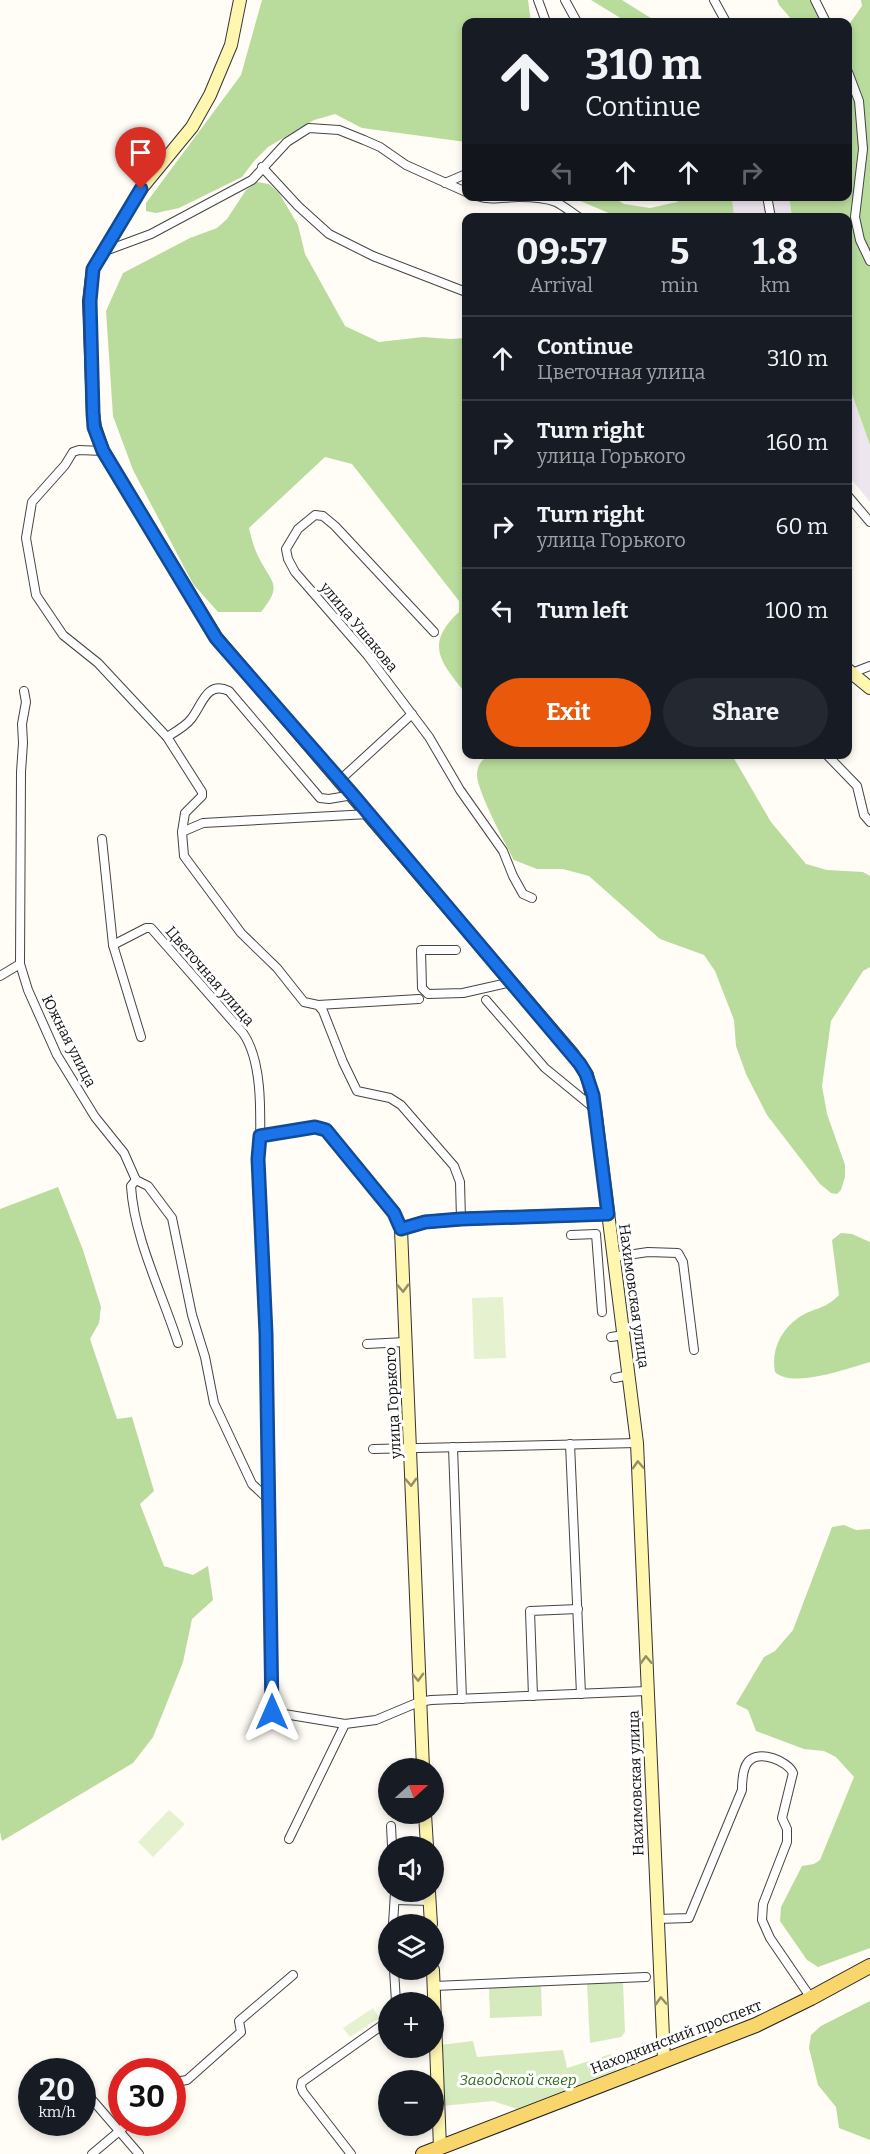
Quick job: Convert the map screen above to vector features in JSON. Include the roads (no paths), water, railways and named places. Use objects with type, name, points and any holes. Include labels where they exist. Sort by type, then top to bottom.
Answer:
[{"type":"main road","name":"Нахимовская улица","points":[[240,0],[231,45],[210,95],[192,127],[141,189],[101,252],[93,269],[90,301],[94,427],[103,451],[216,638],[512,982],[580,1064],[590,1083],[637,1443],[664,2060]]},
{"type":"main road","points":[[852,674],[870,688]]},
{"type":"main road","points":[[401,1229],[425,1222],[461,1219],[608,1214]]},
{"type":"main road","name":"улица Горького","points":[[401,1229],[422,1758]]},
{"type":"main road","name":"Находкинский проспект","points":[[423,2154],[756,2025],[870,1966]]},
{"type":"main road","points":[[434,1980],[440,2147]]},
{"type":"street","points":[[538,0],[545,18]]},
{"type":"street","points":[[565,0],[575,18]]},
{"type":"street","points":[[714,0],[724,18]]},
{"type":"street","points":[[815,0],[824,18]]},
{"type":"street","points":[[852,83],[859,101],[862,149],[855,217],[860,240],[870,261]]},
{"type":"street","points":[[101,252],[151,234],[252,180],[286,142],[309,128],[339,130],[380,147],[406,165],[462,190]]},
{"type":"street","points":[[262,167],[298,206],[329,234],[373,256],[462,290]]},
{"type":"street","points":[[446,183],[462,176]]},
{"type":"street","points":[[551,201],[557,202],[573,213]]},
{"type":"street","points":[[103,451],[73,452],[65,465],[32,502],[26,538],[36,595],[63,635],[98,663],[167,737],[202,792],[202,796],[185,813],[182,832],[184,856],[241,933],[277,968],[304,1002],[318,1005],[419,999]]},
{"type":"street","points":[[852,501],[870,522]]},
{"type":"street","name":"улица Ушакова","points":[[434,632],[323,516],[315,514],[298,529],[286,549],[288,559],[296,572],[368,656],[429,737],[460,790],[503,851],[523,894],[532,898]]},
{"type":"street","points":[[852,671],[870,666]]},
{"type":"street","points":[[167,737],[191,721],[209,692],[216,688],[223,688],[229,691],[320,798],[329,799],[353,795]]},
{"type":"street","name":"Южная улица","points":[[24,691],[26,702],[22,724],[20,964],[28,990],[57,1055],[95,1117],[124,1153],[136,1180],[131,1186],[134,1213],[178,1343]]},
{"type":"street","points":[[340,780],[412,714]]},
{"type":"street","points":[[831,759],[857,786],[864,815],[870,822]]},
{"type":"street","points":[[182,832],[203,823],[369,814]]},
{"type":"street","points":[[102,839],[113,945],[141,1037]]},
{"type":"street","name":"Цветочная улица","points":[[113,945],[146,928],[151,928],[243,1034],[249,1042],[254,1057],[258,1076],[260,1136],[258,1159],[266,1334],[272,1712],[345,1724]]},
{"type":"street","points":[[456,950],[438,952],[421,950],[422,988],[428,994],[463,993],[512,982]]},
{"type":"street","points":[[0,976],[20,964]]},
{"type":"street","points":[[486,999],[545,1068],[595,1109]]},
{"type":"street","points":[[318,1005],[323,1011],[357,1090],[390,1098],[401,1105],[454,1166],[460,1182],[461,1219]]},
{"type":"street","name":"улица Горького","points":[[260,1136],[315,1127],[326,1130],[394,1213],[401,1229]]},
{"type":"street","points":[[136,1180],[148,1186],[172,1218],[192,1315],[205,1357],[214,1403],[252,1484],[270,1500]]},
{"type":"street","points":[[571,1235],[596,1234],[602,1312]]},
{"type":"street","points":[[614,1257],[648,1252],[678,1253],[683,1262],[694,1350]]},
{"type":"street","points":[[610,1337],[624,1335]]},
{"type":"street","points":[[367,1344],[405,1342]]},
{"type":"street","points":[[615,1378],[629,1375]]},
{"type":"street","points":[[373,1449],[637,1443]]},
{"type":"street","points":[[570,1444],[581,1694]]},
{"type":"street","points":[[453,1448],[462,1699]]},
{"type":"street","points":[[533,1696],[530,1611],[578,1609]]},
{"type":"street","points":[[289,1839],[345,1724],[376,1720],[419,1702],[647,1691]]},
{"type":"street","points":[[657,1919],[689,1918],[742,1790],[748,1762],[765,1755],[784,1764],[794,1773],[782,1818],[787,1829],[787,1842],[762,1904],[762,1920],[770,1938],[811,1998]]},
{"type":"street","points":[[391,1826],[392,1836]]},
{"type":"street","points":[[186,2080],[241,2032],[238,2021],[293,1975]]},
{"type":"street","points":[[434,1986],[646,1977]]},
{"type":"street","points":[[351,2154],[303,2092],[302,2082],[378,2028]]},
{"type":"street","points":[[96,2105],[108,2119]]},
{"type":"street","points":[[92,2154],[114,2136]]},
{"type":"street","points":[[123,2136],[139,2154]]},
{"type":"park label","name":"Заводской сквер","points":[[518,2080]]}]
